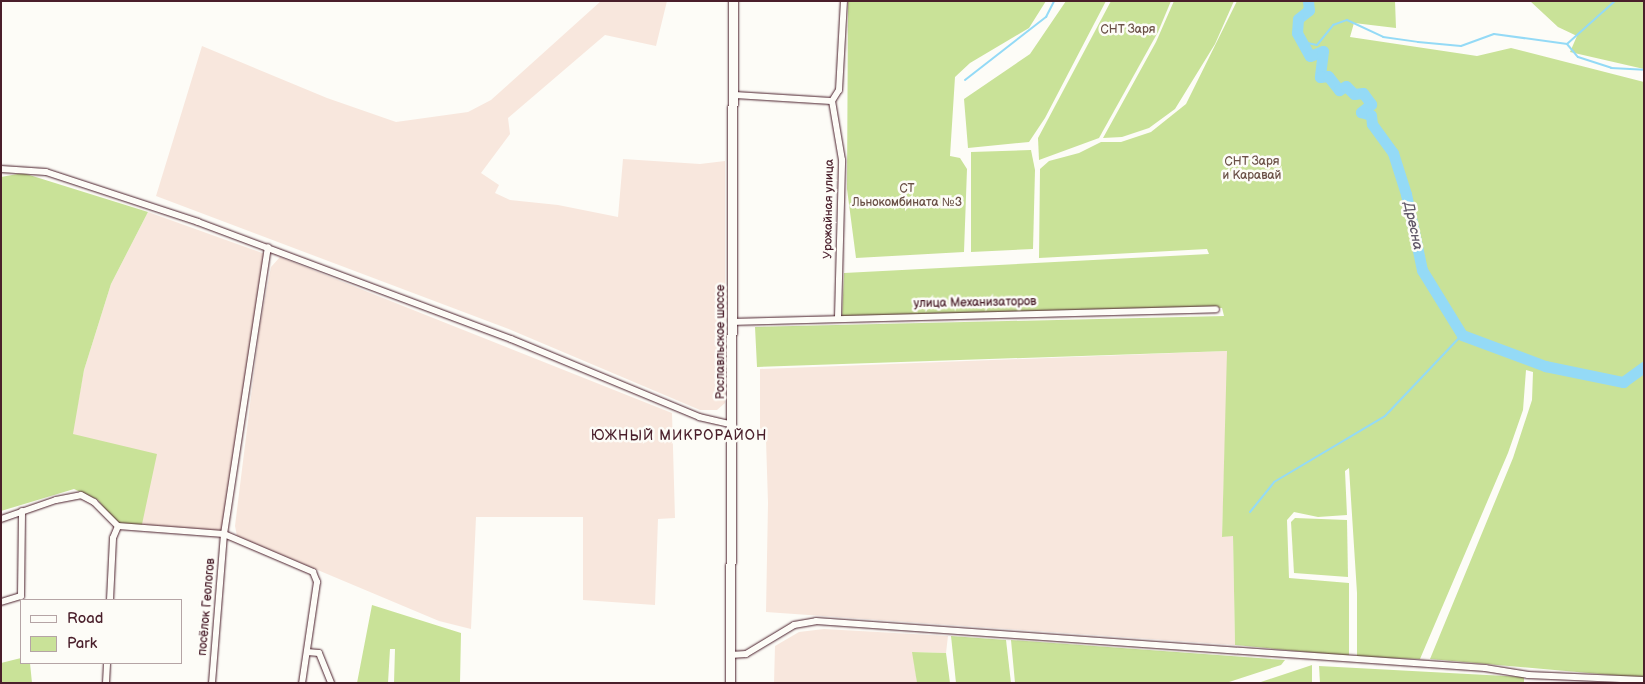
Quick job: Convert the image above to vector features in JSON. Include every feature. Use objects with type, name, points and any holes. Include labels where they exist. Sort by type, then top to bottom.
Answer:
[{"type":"main road","name":"Рославльское шоссе","points":[[730,683],[733,425],[733,1]]},
{"type":"street","name":"Урожайная улица","points":[[838,317],[842,160],[832,101],[839,90],[844,1]]},
{"type":"street","points":[[734,95],[832,101]]},
{"type":"street","points":[[1,169],[46,172],[268,247],[511,339],[699,417],[733,425]]},
{"type":"street","name":"посёлок Геологов","points":[[212,683],[224,534],[268,247]]},
{"type":"street","name":"улица Механизаторов","points":[[733,322],[838,317],[1216,309]]},
{"type":"street","points":[[1,518],[81,495],[94,502],[118,526],[224,534],[313,572],[317,582],[302,683]]},
{"type":"street","points":[[1,602],[21,596],[22,512]]},
{"type":"street","points":[[110,599],[113,538],[118,526]]},
{"type":"street","points":[[730,655],[746,654],[794,625],[816,621],[1485,668],[1528,675],[1644,680]]},
{"type":"street","points":[[307,652],[319,653],[331,683]]},
{"type":"street","points":[[106,683],[107,664]]},
{"type":"shaded area","points":[[601,1],[667,1],[656,46],[605,35],[508,118],[510,134],[481,173],[499,185],[495,193],[510,200],[558,205],[618,217],[623,159],[700,164],[725,161],[725,403],[717,410],[700,410],[511,330],[156,196],[202,46],[327,98],[396,122],[468,112],[491,100]]},
{"type":"shaded area","points":[[148,212],[265,254],[223,535],[141,529],[72,434],[84,370],[111,284]]},
{"type":"shaded area","points":[[280,257],[672,413],[675,518],[658,519],[655,605],[583,600],[583,517],[476,517],[471,629],[439,621],[237,536],[235,526],[260,324],[271,267]]},
{"type":"shaded area","points":[[1228,351],[1222,537],[1233,535],[1235,645],[766,612],[768,503],[766,440],[760,439],[760,369]]},
{"type":"shaded area","points":[[824,629],[948,636],[946,653],[913,652],[917,683],[774,683],[775,646],[799,632]]},
{"type":"green space","name":"СТ Льнокомбината №3","points":[[848,1],[1046,1],[1029,28],[970,63],[955,77],[950,156],[960,158],[967,169],[964,252],[856,258],[847,189]]},
{"type":"green space","name":"СНТ Заря","points":[[1066,1],[1106,1],[1045,118],[1029,142],[968,148],[964,99],[1030,54]]},
{"type":"green space","name":"СНТ Заря","points":[[1111,1],[1171,1],[1158,32],[1099,138],[1039,160],[1038,138]]},
{"type":"green space","name":"СНТ Заря","points":[[1174,1],[1234,1],[1215,44],[1175,109],[1149,128],[1122,137],[1103,138],[1156,42]]},
{"type":"green space","name":"СНТ Заря и Каравай","points":[[1237,1],[1395,1],[1396,28],[1354,23],[1350,37],[1477,56],[1511,48],[1644,82],[1644,678],[1430,659],[1513,458],[1532,400],[1533,372],[1526,370],[1523,410],[1508,453],[1420,659],[1357,657],[1357,593],[1349,468],[1345,471],[1347,515],[1318,517],[1294,512],[1287,520],[1289,578],[1349,583],[1349,656],[1235,645],[1233,536],[1222,537],[1227,351],[757,367],[755,327],[1224,316],[1222,308],[842,319],[844,273],[1209,254],[1207,249],[1039,258],[1040,169],[1049,161],[1079,153],[1101,142],[1121,142],[1151,132],[1186,104]]},
{"type":"green space","points":[[1530,1],[1644,1],[1644,69],[1570,52],[1577,36],[1558,27]]},
{"type":"green space","points":[[1031,150],[1035,170],[1033,249],[971,252],[971,152]]},
{"type":"green space","points":[[23,173],[148,212],[111,284],[84,370],[73,434],[157,454],[141,529],[115,522],[98,500],[74,489],[1,511],[1,177]]},
{"type":"green space","points":[[1295,518],[1347,520],[1348,577],[1294,573],[1291,522]]},
{"type":"green space","points":[[372,605],[461,633],[460,683],[394,683],[395,649],[390,649],[388,683],[357,683]]},
{"type":"green space","points":[[951,636],[1006,640],[1011,683],[956,683]]},
{"type":"green space","points":[[1011,640],[1285,660],[1281,665],[1226,683],[1015,683]]},
{"type":"green space","points":[[912,652],[946,653],[950,683],[917,683]]},
{"type":"green space","points":[[20,658],[20,664],[30,664],[32,683],[1,683],[1,663]]},
{"type":"green space","points":[[1312,665],[1312,683],[1258,683]]},
{"type":"green space","points":[[1319,666],[1524,677],[1524,683],[1320,683]]},
{"type":"waterway","points":[[965,80],[1046,17],[1054,1]]},
{"type":"waterway","name":"Дресна","points":[[1308,1],[1309,10],[1298,19],[1297,33],[1310,56],[1323,51],[1320,77],[1328,76],[1339,90],[1346,86],[1354,94],[1363,93],[1371,104],[1361,112],[1371,115],[1372,124],[1393,153],[1406,194],[1422,270],[1462,335],[1545,366],[1623,382],[1644,367]]},
{"type":"waterway","points":[[1303,42],[1317,45],[1333,25],[1347,20],[1383,37],[1418,42],[1461,46],[1494,34],[1567,44],[1615,1]]},
{"type":"waterway","points":[[1567,44],[1578,57],[1611,68],[1644,70]]},
{"type":"waterway","points":[[1250,512],[1274,482],[1385,416],[1462,335]]},
{"type":"district","name":"ЮЖНЫЙ МИКРОРАЙОН","points":[[679,436]]}]
